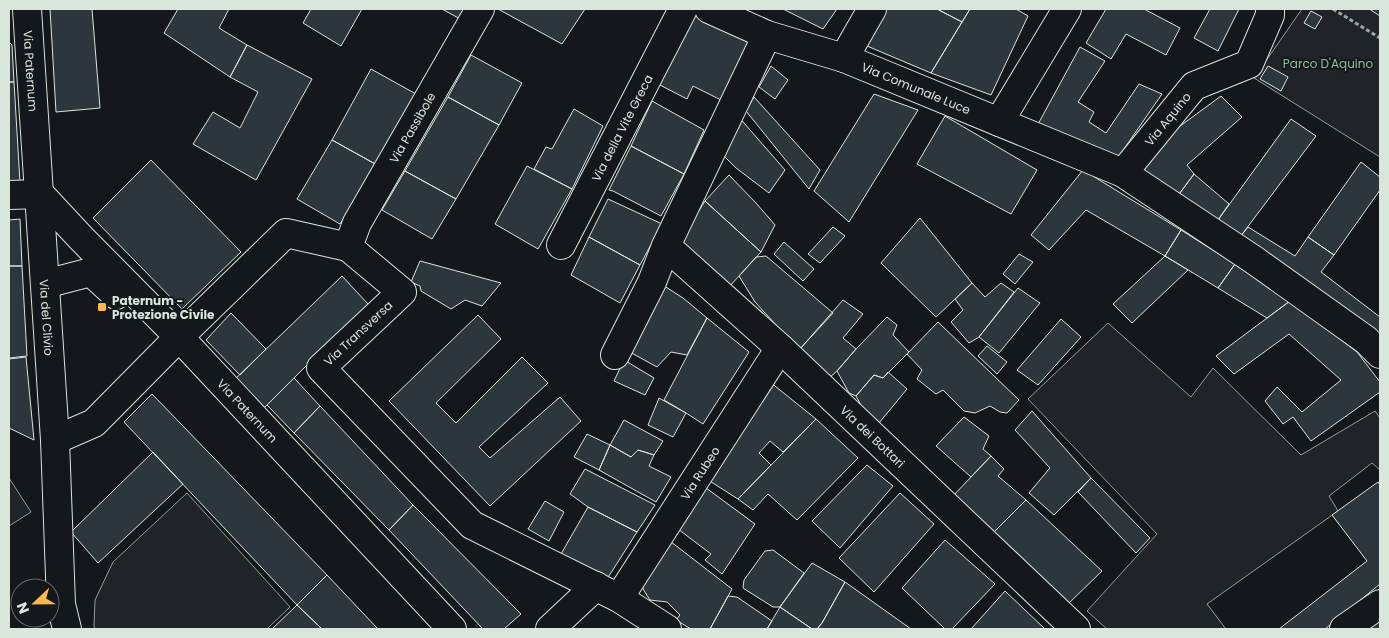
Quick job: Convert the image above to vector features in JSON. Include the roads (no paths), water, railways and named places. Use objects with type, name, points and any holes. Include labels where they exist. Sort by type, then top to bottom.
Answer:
[{"type":"street","name":"Via Paternum","points":[[27,9],[40,194],[179,337],[452,629]]},
{"type":"street","name":"Via Passibole","points":[[352,235],[480,9]]},
{"type":"street","name":"Via della Vite Greca","points":[[561,245],[682,9]]},
{"type":"street","name":"Via Comunale Luce","points":[[709,9],[767,35],[844,58],[1123,173],[1254,260],[1366,340],[1380,354]]},
{"type":"street","points":[[844,58],[872,9]]},
{"type":"street","points":[[999,122],[1067,9]]},
{"type":"street","name":"Via Aquino","points":[[1123,173],[1194,86],[1248,64],[1270,15],[1270,9]]},
{"type":"street","points":[[615,355],[652,282],[666,246],[767,35]]},
{"type":"street","points":[[9,195],[40,194]]},
{"type":"street","name":"Via del Clivio","points":[[40,194],[55,440],[61,604],[67,629]]},
{"type":"street","name":"Via Transversa","points":[[179,337],[286,233],[352,235],[402,292],[321,368],[472,525],[608,592]]},
{"type":"street","points":[[81,238],[89,272]]},
{"type":"street","name":"Via dei Bottari","points":[[666,246],[780,348],[1076,629]]},
{"type":"street","points":[[45,284],[89,272],[94,274],[132,312],[179,337],[94,422],[55,440]]},
{"type":"street","name":"Via Rubeo","points":[[550,629],[608,592],[780,348]]},
{"type":"street","points":[[608,592],[667,629]]},
{"type":"street","points":[[1344,629],[1380,604]]},
{"type":"place","name":"Paternum - Protezione Civile","points":[[102,307]]},
{"type":"park label","name":"Parco D'Aquino","points":[[1328,63]]}]
